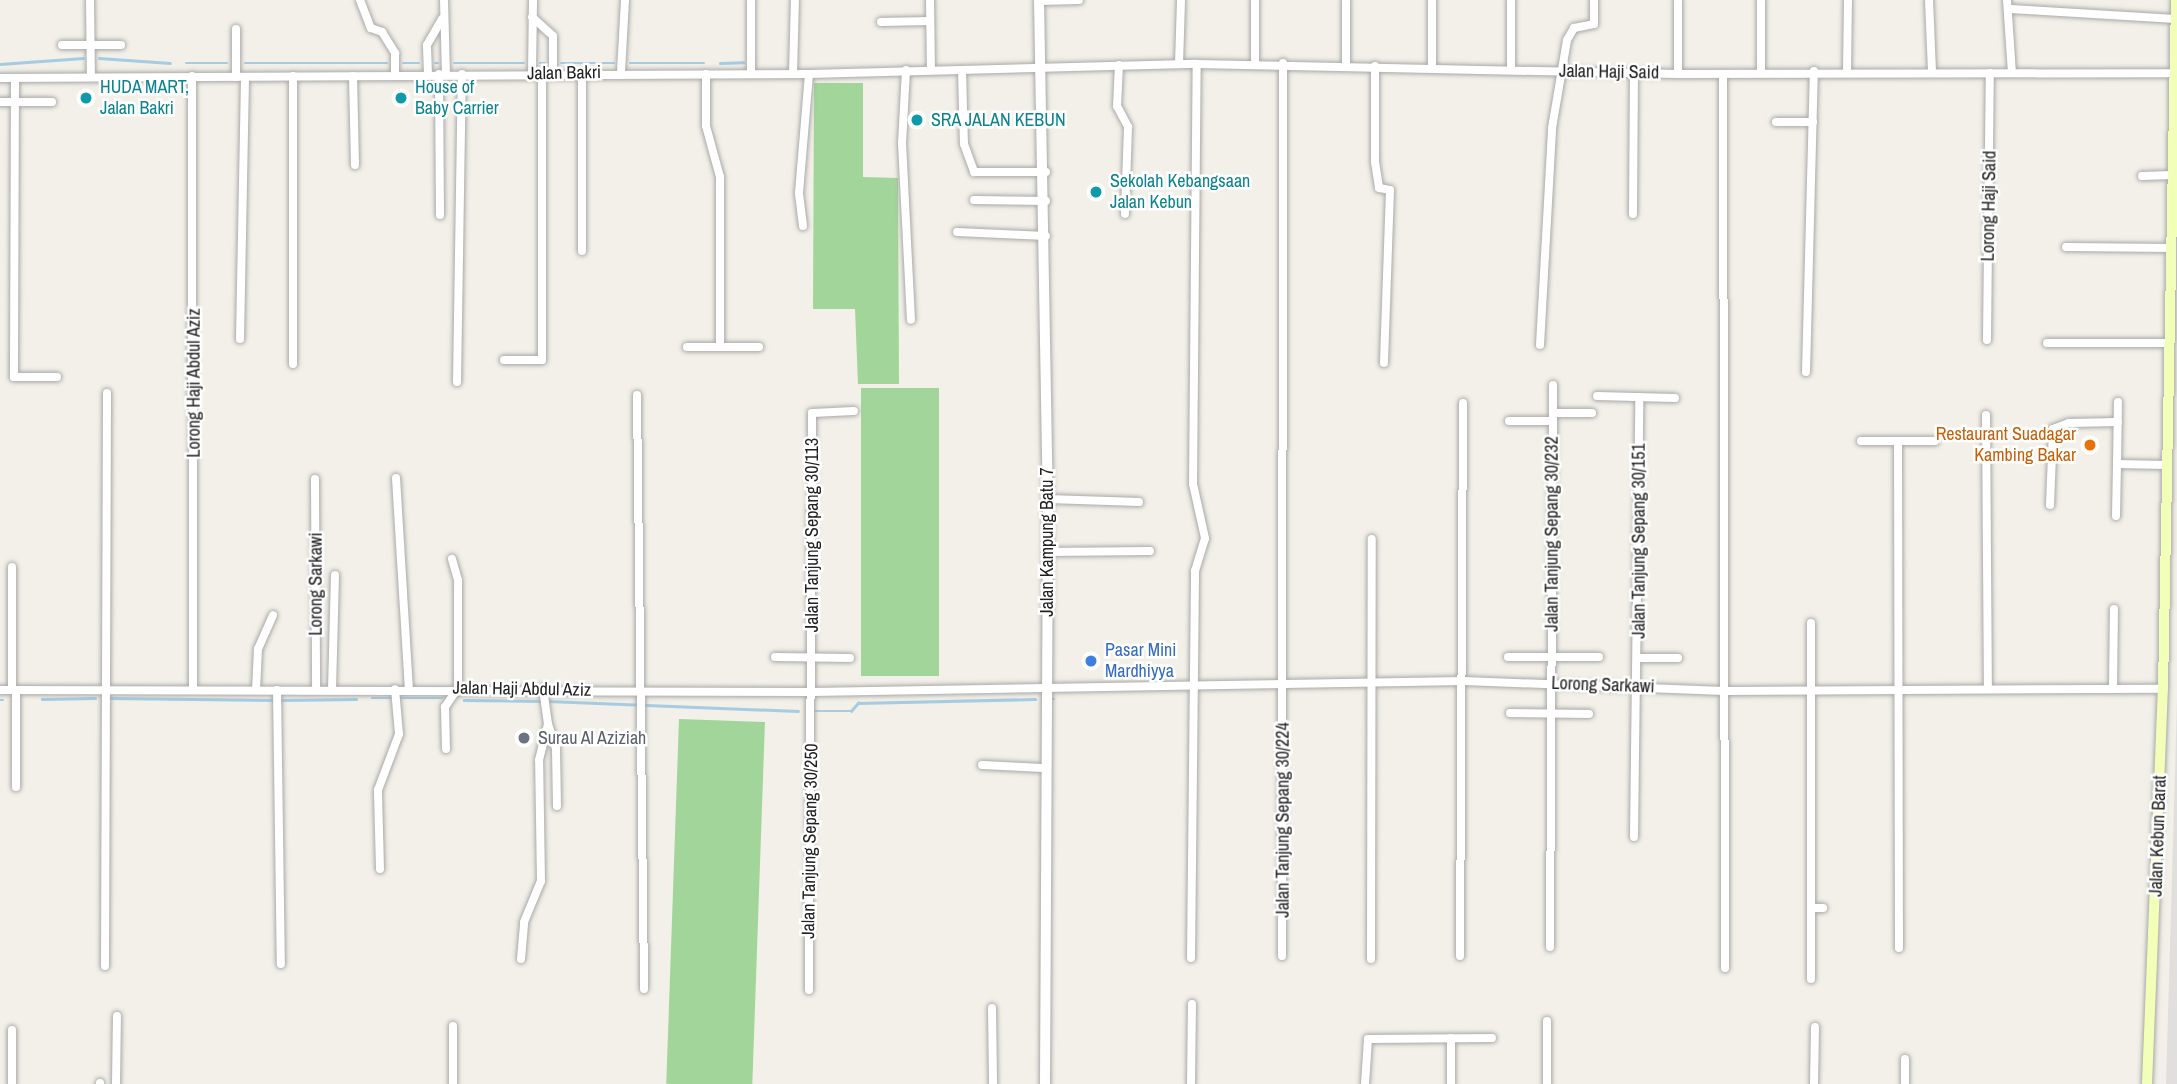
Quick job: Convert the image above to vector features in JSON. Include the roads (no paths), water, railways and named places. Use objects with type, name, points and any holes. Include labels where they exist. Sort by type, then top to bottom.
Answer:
[{"type":"main road","name":"Jalan Kebun Barat","points":[[2147,1084],[2163,689],[2176,0]]},
{"type":"street","points":[[90,0],[91,77]]},
{"type":"street","points":[[360,0],[371,28],[382,32],[395,53],[395,75]]},
{"type":"street","points":[[440,215],[444,0]]},
{"type":"street","points":[[531,73],[533,0]]},
{"type":"street","points":[[621,72],[625,0]]},
{"type":"street","points":[[751,0],[751,74]]},
{"type":"street","points":[[793,74],[795,0]]},
{"type":"street","points":[[930,0],[931,70]]},
{"type":"street","points":[[1039,0],[1079,0]]},
{"type":"street","name":"Jalan Kampung Batu 7","points":[[1039,0],[1044,70],[1046,172],[1048,499],[1043,768],[1045,1084]]},
{"type":"street","points":[[1179,64],[1181,0]]},
{"type":"street","points":[[1255,0],[1255,64]]},
{"type":"street","points":[[1346,0],[1346,65]]},
{"type":"street","points":[[1432,0],[1432,64]]},
{"type":"street","points":[[1511,0],[1511,70]]},
{"type":"street","points":[[1540,345],[1552,128],[1566,71],[1567,40],[1574,28],[1594,24],[1594,0]]},
{"type":"street","points":[[1678,0],[1678,74]]},
{"type":"street","points":[[1761,0],[1761,72]]},
{"type":"street","points":[[1847,71],[1848,0]]},
{"type":"street","points":[[1929,0],[1932,72]]},
{"type":"street","points":[[2007,0],[2011,9],[2012,73]]},
{"type":"street","points":[[2011,9],[2176,19]]},
{"type":"street","points":[[532,17],[552,36],[553,73]]},
{"type":"street","points":[[428,75],[427,46],[442,19]]},
{"type":"street","points":[[881,22],[930,21]]},
{"type":"street","points":[[236,29],[240,78],[240,339]]},
{"type":"street","points":[[62,45],[121,45]]},
{"type":"street","name":"Jalan Haji Said","points":[[1044,70],[1179,64],[1432,64],[1511,70],[1678,74],[1814,71],[2175,73]]},
{"type":"street","points":[[1191,958],[1195,571],[1205,538],[1193,484],[1197,64]]},
{"type":"street","name":"Jalan Tanjung Sepang 30/224","points":[[1282,956],[1283,64]]},
{"type":"street","points":[[1119,65],[1117,106],[1128,127],[1125,214]]},
{"type":"street","points":[[1375,66],[1375,162],[1380,188],[1390,190],[1384,363]]},
{"type":"street","points":[[962,70],[964,144],[974,172],[1046,172]]},
{"type":"street","name":"Jalan Bakri","points":[[0,78],[240,78],[621,72],[809,74],[1044,70]]},
{"type":"street","points":[[906,71],[902,143],[911,320]]},
{"type":"street","points":[[1806,372],[1814,71]]},
{"type":"street","points":[[1633,214],[1634,72]]},
{"type":"street","points":[[504,360],[542,359],[542,73]]},
{"type":"street","points":[[582,73],[582,251]]},
{"type":"street","name":"Lorong Haji Said","points":[[1987,340],[1990,73]]},
{"type":"street","points":[[457,382],[463,74]]},
{"type":"street","points":[[706,74],[706,126],[720,177],[720,347]]},
{"type":"street","points":[[803,226],[799,193],[809,74]]},
{"type":"street","points":[[1723,74],[1725,968]]},
{"type":"street","name":"Lorong Haji Abdul Aziz","points":[[192,76],[193,689]]},
{"type":"street","points":[[293,76],[293,364]]},
{"type":"street","points":[[352,76],[355,165]]},
{"type":"street","points":[[15,78],[14,377],[57,377]]},
{"type":"street","points":[[0,102],[52,102]]},
{"type":"street","points":[[1776,122],[1813,122]]},
{"type":"street","points":[[2142,176],[2172,176]]},
{"type":"street","points":[[974,200],[1046,201]]},
{"type":"street","points":[[957,232],[1046,236]]},
{"type":"street","points":[[2066,247],[2171,247]]},
{"type":"street","points":[[2047,343],[2169,343]]},
{"type":"street","points":[[687,347],[759,347]]},
{"type":"street","name":"Jalan Tanjung Sepang 30/232","points":[[1550,947],[1553,385]]},
{"type":"street","points":[[105,966],[103,689],[107,393]]},
{"type":"street","points":[[637,395],[636,708],[646,858],[644,989]]},
{"type":"street","points":[[1597,396],[1675,398]]},
{"type":"street","name":"Jalan Tanjung Sepang 30/151","points":[[1634,837],[1639,658],[1639,397]]},
{"type":"street","points":[[2116,516],[2118,402]]},
{"type":"street","points":[[1460,956],[1464,681],[1463,403]]},
{"type":"street","name":"Jalan Tanjung Sepang 30/113","points":[[812,692],[812,413],[854,411]]},
{"type":"street","points":[[1509,421],[1592,413]]},
{"type":"street","points":[[1986,415],[1988,689]]},
{"type":"street","points":[[2050,505],[2053,429],[2069,423],[2118,422]]},
{"type":"street","points":[[1861,442],[1935,442]]},
{"type":"street","points":[[1898,442],[1899,948]]},
{"type":"street","points":[[2117,464],[2167,465]]},
{"type":"street","points":[[396,478],[409,688]]},
{"type":"street","name":"Lorong Sarkawi","points":[[316,479],[316,690]]},
{"type":"street","points":[[1048,499],[1139,502]]},
{"type":"street","points":[[1371,959],[1374,683],[1372,540]]},
{"type":"street","points":[[1048,552],[1150,551]]},
{"type":"street","points":[[446,749],[445,707],[458,688],[458,580],[452,559]]},
{"type":"street","points":[[12,567],[16,787]]},
{"type":"street","points":[[332,690],[335,575]]},
{"type":"street","points":[[2113,689],[2114,608]]},
{"type":"street","points":[[256,690],[258,649],[273,615]]},
{"type":"street","points":[[1811,622],[1811,979]]},
{"type":"street","name":"Jalan Tanjung Sepang 30/113","points":[[775,657],[850,658]]},
{"type":"street","points":[[1508,657],[1599,657]]},
{"type":"street","points":[[1639,658],[1678,658]]},
{"type":"street","name":"Lorong Sarkawi","points":[[1044,690],[1192,690],[1284,684],[1464,681],[1724,691],[2163,689]]},
{"type":"street","name":"Jalan Haji Abdul Aziz","points":[[0,690],[193,689],[277,692],[458,688],[637,693],[1044,690]]},
{"type":"street","points":[[380,869],[378,790],[399,734],[395,691]]},
{"type":"street","points":[[521,959],[524,922],[541,881],[539,760],[548,724],[545,691]]},
{"type":"street","points":[[277,692],[281,964]]},
{"type":"street","name":"Jalan Tanjung Sepang 30/250","points":[[808,990],[812,692]]},
{"type":"street","points":[[1510,713],[1589,714]]},
{"type":"street","points":[[548,724],[556,748],[557,806]]},
{"type":"street","points":[[982,765],[1043,768]]},
{"type":"street","points":[[1811,908],[1823,908]]},
{"type":"street","points":[[1191,1084],[1192,1004]]},
{"type":"street","points":[[992,1008],[993,1084]]},
{"type":"street","points":[[116,1084],[117,1016]]},
{"type":"street","points":[[1547,1084],[1548,1021]]},
{"type":"street","points":[[453,1026],[453,1084]]},
{"type":"street","points":[[1814,1084],[1815,1027]]},
{"type":"street","points":[[12,1030],[12,1084]]},
{"type":"street","points":[[1451,1038],[1451,1084]]},
{"type":"street","points":[[1365,1084],[1368,1039],[1492,1038]]},
{"type":"street","points":[[1905,1059],[1905,1084]]},
{"type":"waterway","points":[[0,64],[83,58]]},
{"type":"waterway","points":[[99,58],[170,63]]},
{"type":"waterway","points":[[720,63],[743,62]]},
{"type":"waterway","points":[[186,63],[227,63]]},
{"type":"waterway","points":[[245,63],[387,63]]},
{"type":"waterway","points":[[403,63],[419,63]]},
{"type":"waterway","points":[[454,63],[524,63]]},
{"type":"waterway","points":[[540,63],[545,63]]},
{"type":"waterway","points":[[561,63],[614,63]]},
{"type":"waterway","points":[[630,63],[704,63]]},
{"type":"waterway","points":[[42,699],[95,698]]},
{"type":"waterway","points":[[109,698],[274,700]]},
{"type":"waterway","points":[[372,698],[442,698]]},
{"type":"waterway","points":[[281,700],[356,699]]},
{"type":"waterway","points":[[815,711],[851,711],[858,703],[1035,699]]},
{"type":"waterway","points":[[464,700],[541,701]]},
{"type":"waterway","points":[[548,701],[798,711]]},
{"type":"place","name":"HUDA MART, Jalan Bakri","points":[[86,98]]},
{"type":"place","name":"House of Baby Carrier","points":[[401,98]]},
{"type":"place","name":"SRA JALAN KEBUN","points":[[917,120]]},
{"type":"place","name":"Sekolah Kebangsaan Jalan Kebun","points":[[1096,192]]},
{"type":"place","name":"Restaurant Suadagar Kambing Bakar","points":[[2090,445]]},
{"type":"place","name":"Pasar Mini Mardhiyya","points":[[1091,661]]},
{"type":"place","name":"Surau Al Aziziah","points":[[524,738]]}]
